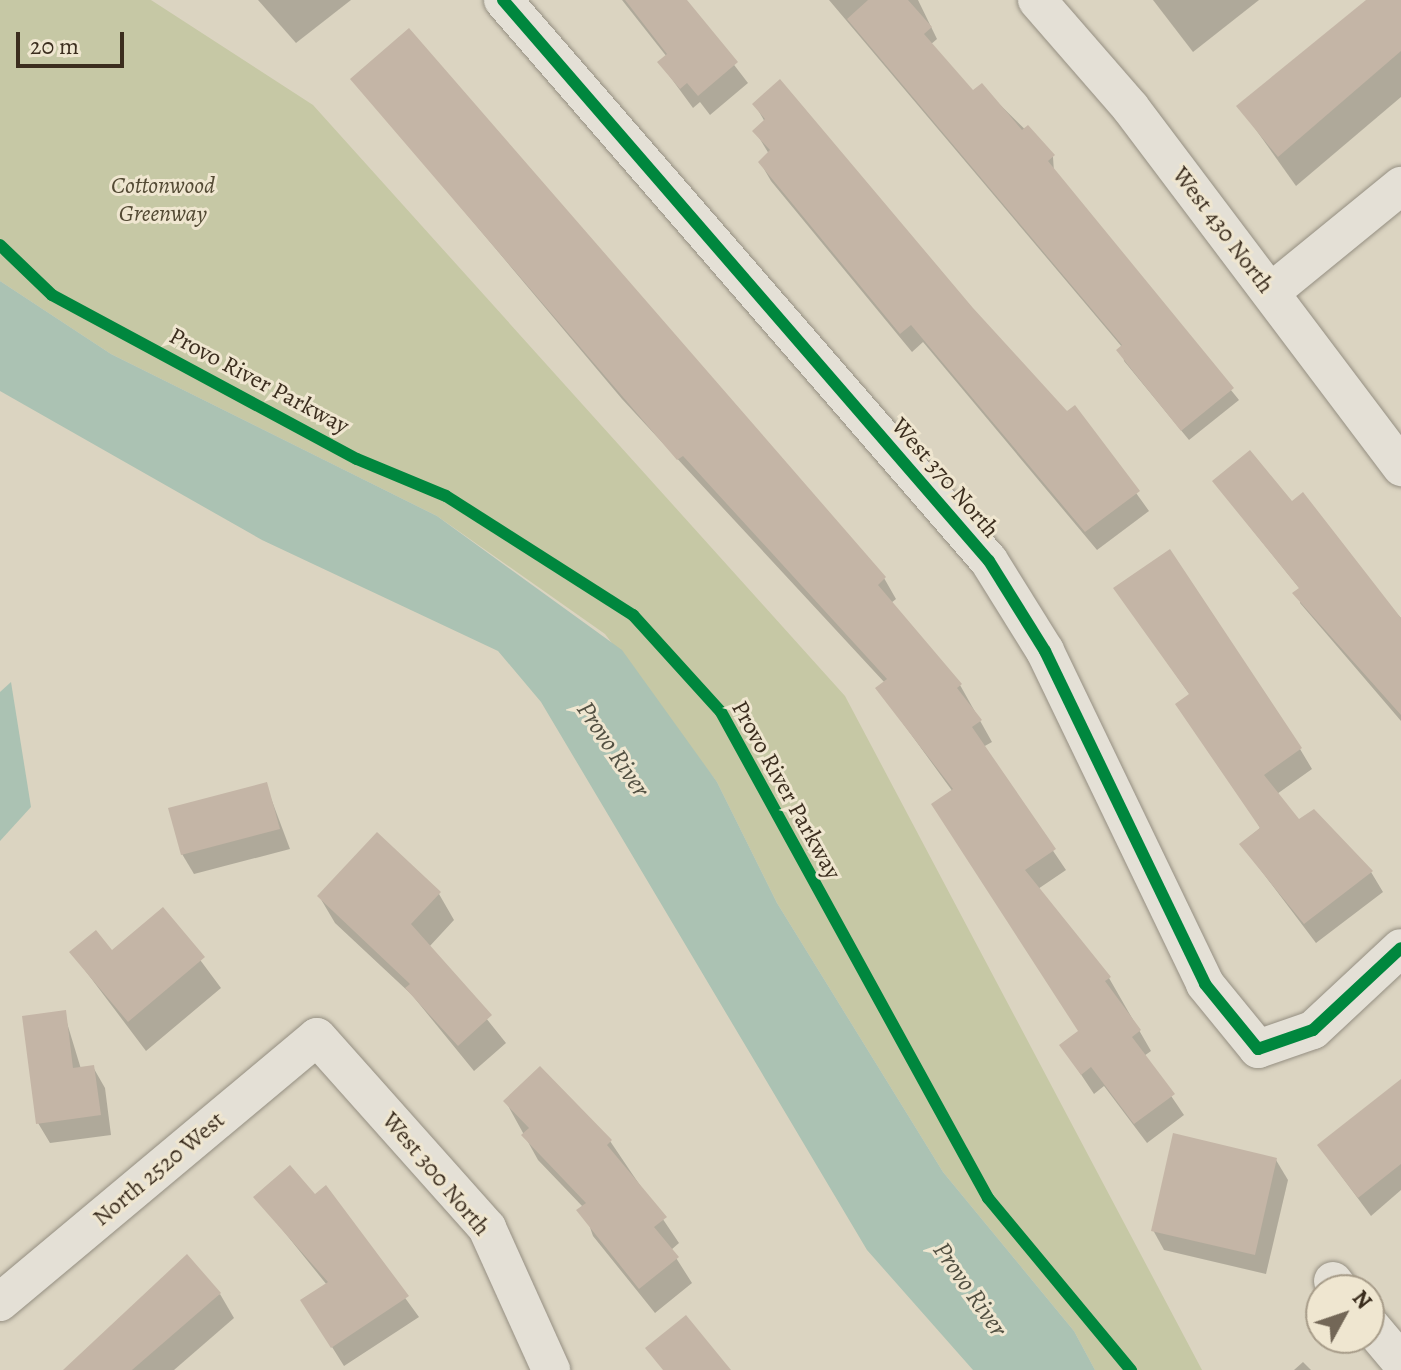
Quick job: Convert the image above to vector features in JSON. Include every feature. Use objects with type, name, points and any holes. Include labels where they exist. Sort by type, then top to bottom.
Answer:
[{"type":"street","name":"West 370 North","points":[[503,0],[989,561],[1045,651],[1205,984],[1258,1049],[1313,1030],[1401,948]]},
{"type":"street","name":"West 430 North","points":[[1037,0],[1130,107],[1401,467]]},
{"type":"street","points":[[1271,292],[1401,186]]},
{"type":"street","name":"North 2520 West","points":[[0,1302],[317,1037]]},
{"type":"street","name":"West 300 North","points":[[317,1037],[487,1228],[551,1370]]},
{"type":"street","points":[[1385,1343],[1401,1362]]},
{"type":"green space","name":"Cottonwood Greenway","points":[[0,0],[151,0],[313,105],[845,696],[1202,1370],[1095,1370],[1074,1331],[943,1172],[777,903],[717,782],[605,634],[437,516],[111,354],[0,281]]},
{"type":"water","name":"Provo River","points":[[0,281],[111,354],[437,516],[622,650],[717,782],[777,903],[943,1172],[1074,1331],[1095,1370],[973,1370],[867,1250],[541,702],[498,651],[262,540],[0,391]]},
{"type":"water","points":[[11,682],[31,807],[0,841],[0,692]]},
{"type":"building","points":[[625,0],[687,0],[738,62],[698,96],[687,83],[680,89],[657,62],[667,54]]},
{"type":"building","points":[[868,0],[908,0],[932,27],[924,34],[973,90],[982,83],[1022,130],[1028,125],[1055,155],[1048,161],[1234,388],[1181,431],[1116,350],[1122,345],[847,19]]},
{"type":"building","points":[[1366,0],[1401,0],[1401,51],[1278,157],[1236,106]]},
{"type":"building","points":[[409,28],[886,577],[878,585],[962,684],[957,688],[982,720],[972,727],[1056,849],[1025,870],[1111,977],[1105,981],[1141,1030],[1132,1037],[1175,1094],[1134,1124],[1091,1067],[1081,1075],[1059,1045],[1078,1031],[931,804],[953,789],[875,688],[887,679],[683,456],[677,460],[350,79]]},
{"type":"building","points":[[780,79],[973,308],[1067,411],[1075,405],[1140,491],[1085,532],[911,325],[900,334],[758,162],[770,150],[752,131],[765,119],[752,104]]},
{"type":"building","points":[[1250,450],[1292,501],[1303,492],[1401,618],[1401,715],[1292,593],[1299,588],[1212,481]]},
{"type":"building","points":[[1170,549],[1302,748],[1264,775],[1299,819],[1314,809],[1373,871],[1304,924],[1239,844],[1260,828],[1175,704],[1189,694],[1113,588]]},
{"type":"building","points":[[267,782],[280,829],[181,855],[168,808]]},
{"type":"building","points":[[377,832],[441,892],[411,924],[492,1015],[458,1046],[405,988],[410,984],[317,896]]},
{"type":"building","points":[[163,907],[205,957],[128,1022],[69,952],[96,930],[112,950]]},
{"type":"building","points":[[66,1010],[73,1068],[94,1065],[101,1115],[36,1124],[22,1016]]},
{"type":"building","points":[[540,1066],[612,1140],[607,1145],[667,1217],[654,1227],[679,1257],[639,1289],[576,1210],[586,1203],[521,1135],[529,1128],[503,1101]]},
{"type":"building","points":[[1401,1079],[1401,1164],[1358,1198],[1317,1145]]},
{"type":"building","points":[[1173,1133],[1277,1158],[1255,1255],[1151,1231]]},
{"type":"building","points":[[290,1165],[315,1194],[326,1185],[409,1296],[331,1348],[300,1300],[328,1282],[253,1197]]},
{"type":"building","points":[[187,1254],[221,1293],[132,1370],[63,1370]]},
{"type":"building","points":[[686,1315],[731,1370],[663,1370],[645,1348]]},
{"type":"cycle path","points":[[503,0],[989,561],[1045,651],[1205,984],[1258,1049],[1313,1030],[1401,948]]},
{"type":"cycle path","name":"Provo River Parkway","points":[[0,245],[52,295],[357,459],[446,496],[633,615],[721,712],[988,1198],[1131,1370]]}]
